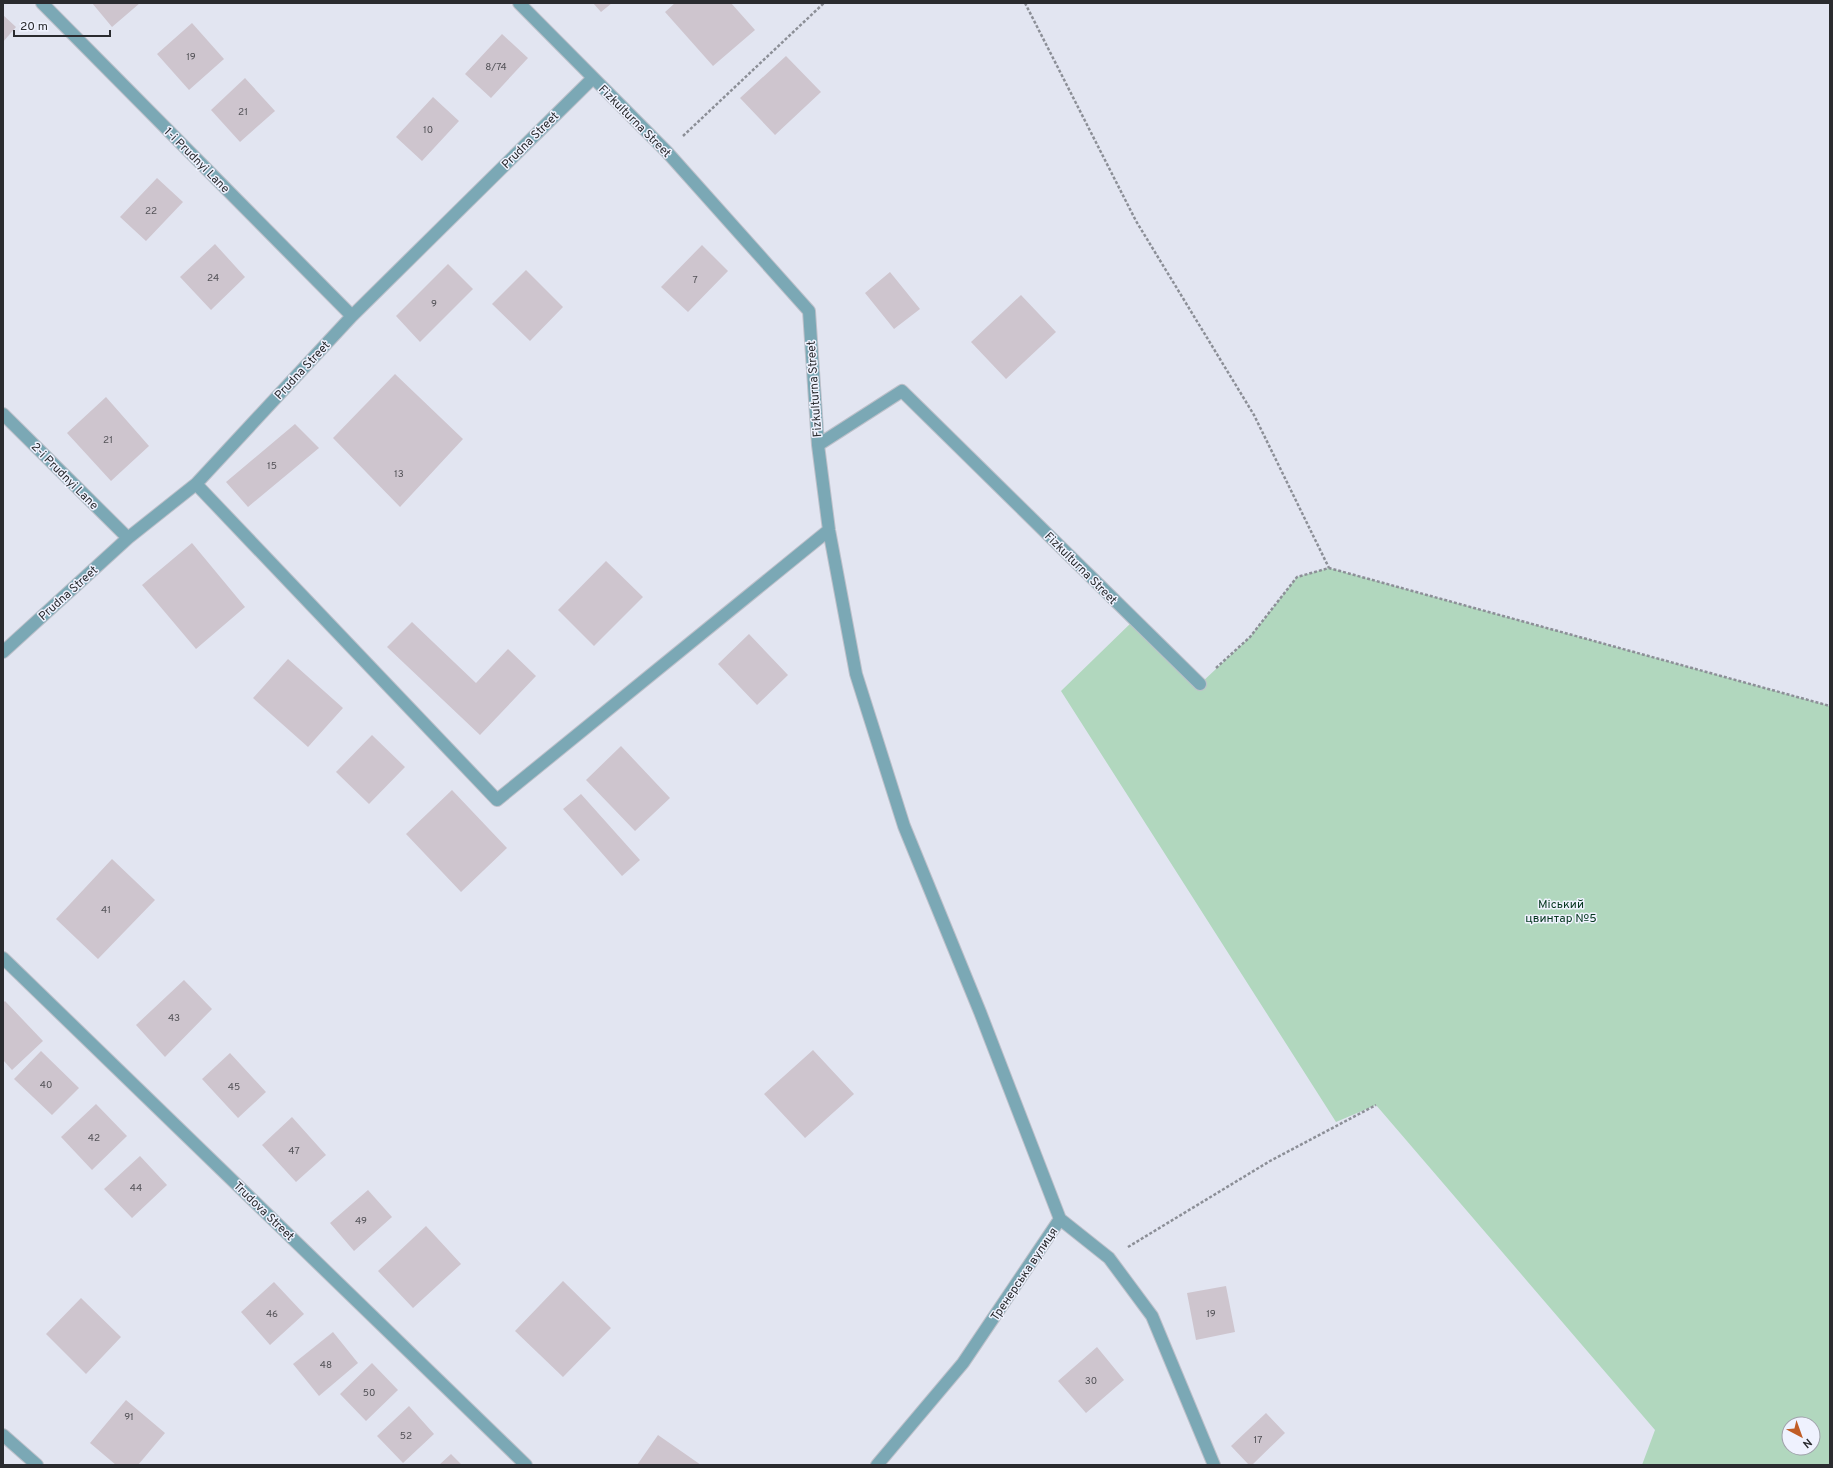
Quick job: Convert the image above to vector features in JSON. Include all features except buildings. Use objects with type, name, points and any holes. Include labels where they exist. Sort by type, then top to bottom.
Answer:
[{"type":"street","name":"1-i Prudnyi Lane","points":[[42,3],[352,316]]},
{"type":"street","name":"Fizkulturna Street","points":[[519,3],[667,152],[809,311],[818,445],[902,391],[1200,684]]},
{"type":"street","name":"Prudna Street","points":[[3,652],[128,538],[196,484],[352,316],[593,78]]},
{"type":"street","name":"2-i Prudnyi Lane","points":[[3,414],[128,538]]},
{"type":"street","points":[[818,445],[829,530],[856,674],[904,826],[980,1012],[1060,1219]]},
{"type":"street","points":[[196,484],[497,800],[829,530]]},
{"type":"street","name":"Trudova Street","points":[[3,958],[526,1465]]},
{"type":"street","name":"Тренерська вулиця","points":[[877,1465],[963,1364],[1060,1219],[1109,1258],[1152,1316],[1214,1465]]},
{"type":"street","points":[[3,1435],[32,1463]]},
{"type":"path","points":[[667,152],[824,3]]},
{"type":"path","points":[[1025,3],[1136,221],[1254,415],[1329,568]]},
{"type":"path","points":[[1200,684],[1250,637],[1297,576],[1329,568],[1830,706]]},
{"type":"path","points":[[1109,1258],[1270,1161],[1376,1105]]},
{"type":"green space","name":"Міський цвинтар №5","points":[[1329,568],[1830,706],[1830,1465],[1642,1465],[1655,1430],[1376,1105],[1336,1122],[1061,691],[1134,620],[1200,684],[1250,637],[1297,577]]}]
